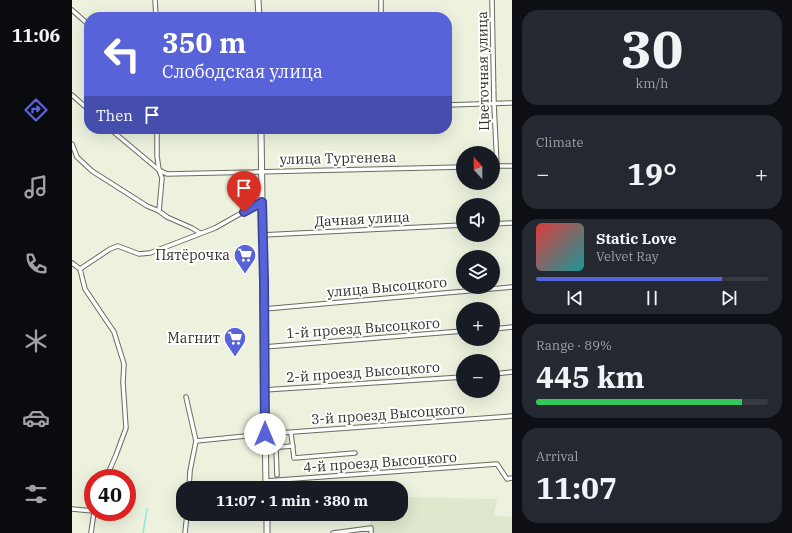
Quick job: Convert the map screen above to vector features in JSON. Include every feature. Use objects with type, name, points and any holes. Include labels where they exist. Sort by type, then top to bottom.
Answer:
[{"type":"street","points":[[156,0],[156,12]]},
{"type":"street","points":[[258,0],[259,12]]},
{"type":"street","points":[[381,0],[381,12]]},
{"type":"street","name":"Цветочная улица","points":[[492,0],[495,146]]},
{"type":"street","points":[[72,10],[84,21]]},
{"type":"street","points":[[72,95],[84,106]]},
{"type":"street","points":[[452,105],[512,103]]},
{"type":"street","name":"улица Тургенева","points":[[116,134],[159,170],[167,174],[456,166]]},
{"type":"street","points":[[157,134],[157,156],[162,178],[159,210]]},
{"type":"street","points":[[261,134],[266,481]]},
{"type":"street","points":[[72,144],[77,157],[92,171],[147,206],[159,210],[166,217],[200,233]]},
{"type":"street","points":[[500,166],[512,166]]},
{"type":"street","points":[[80,269],[110,249],[118,246],[139,254],[150,253],[215,228],[262,202]]},
{"type":"street","points":[[500,224],[512,223]]},
{"type":"street","name":"Дачная улица","points":[[262,235],[456,225]]},
{"type":"street","points":[[72,264],[80,269],[85,289],[114,332],[124,364],[123,382],[126,428],[110,469]]},
{"type":"street","name":"улица Высоцкого","points":[[264,309],[512,287]]},
{"type":"street","points":[[500,328],[512,327]]},
{"type":"street","name":"1-й проезд Высоцкого","points":[[264,347],[456,332]]},
{"type":"street","points":[[500,373],[512,372]]},
{"type":"street","name":"2-й проезд Высоцкого","points":[[264,390],[456,377]]},
{"type":"street","points":[[186,397],[196,441],[189,481]]},
{"type":"street","name":"3-й проезд Высоцкого","points":[[196,441],[265,434],[512,416]]},
{"type":"street","points":[[291,433],[294,458],[355,454]]},
{"type":"street","points":[[277,475],[276,449],[279,447],[293,446]]},
{"type":"street","name":"4-й проезд Высоцкого","points":[[279,481],[496,464],[507,479],[512,478]]},
{"type":"street","points":[[72,509],[84,511]]},
{"type":"street","points":[[91,533],[93,521]]},
{"type":"street","points":[[185,533],[186,521]]},
{"type":"street","points":[[267,521],[267,533]]},
{"type":"street","points":[[333,533],[371,528],[371,533]]},
{"type":"shaded area","points":[[408,497],[497,499],[494,515],[512,517],[512,533],[369,533],[370,521],[408,521]]},
{"type":"waterway","points":[[143,533],[147,509]]},
{"type":"place","name":"Пятёрочка","points":[[245,274]]},
{"type":"place","name":"Магнит","points":[[235,358]]},
{"type":"route","points":[[244,212],[262,202],[265,434]]}]
